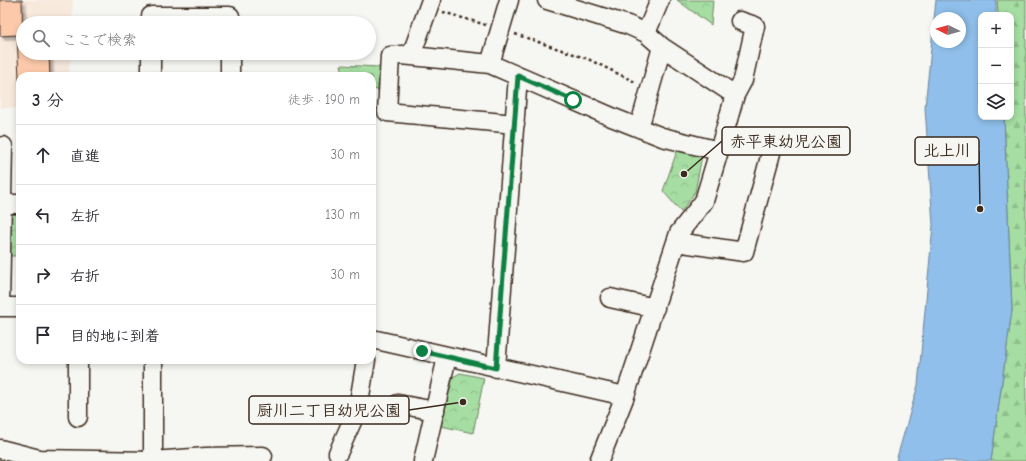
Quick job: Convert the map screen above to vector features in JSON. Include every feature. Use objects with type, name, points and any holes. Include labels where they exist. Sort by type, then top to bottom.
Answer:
[{"type":"street","points":[[490,64],[509,0]]},
{"type":"street","points":[[548,0],[628,25],[646,33],[662,46],[735,95]]},
{"type":"street","points":[[646,33],[660,0]]},
{"type":"street","points":[[411,56],[437,6]]},
{"type":"street","points":[[151,16],[230,16]]},
{"type":"street","points":[[599,461],[625,396],[679,233],[704,201],[735,95],[743,80],[755,26],[740,21]]},
{"type":"street","points":[[639,128],[662,46]]},
{"type":"street","points":[[514,124],[387,112],[382,56],[411,56],[490,64],[662,137],[719,151]]},
{"type":"street","points":[[151,60],[151,72]]},
{"type":"street","points":[[230,60],[230,72]]},
{"type":"street","points":[[496,368],[518,76]]},
{"type":"street","points":[[3,146],[0,307],[16,307]]},
{"type":"street","points":[[676,242],[744,252],[771,153]]},
{"type":"street","points":[[1,204],[16,204]]},
{"type":"street","points":[[610,298],[655,308]]},
{"type":"street","points":[[376,341],[625,396]]},
{"type":"street","points":[[423,461],[447,357]]},
{"type":"street","points":[[78,364],[78,416]]},
{"type":"street","points":[[153,364],[153,461]]},
{"type":"street","points":[[338,453],[358,408],[365,364]]},
{"type":"street","points":[[398,404],[435,411]]},
{"type":"street","points":[[0,449],[39,459],[153,461],[206,457],[263,456]]},
{"type":"path","points":[[437,6],[588,59],[650,89]]},
{"type":"shaded area","points":[[0,0],[73,0],[72,16],[16,16],[16,60],[70,60],[69,72],[16,72],[16,108],[0,108]]},
{"type":"green space","points":[[677,0],[713,0],[711,25]]},
{"type":"green space","points":[[997,0],[1026,0],[1026,461],[991,461],[1012,310],[1004,120],[1014,120],[1014,12],[998,12]]},
{"type":"green space","points":[[341,65],[379,67],[378,90],[376,90],[376,72],[343,72]]},
{"type":"green space","points":[[677,151],[702,156],[695,192],[681,212],[663,191]]},
{"type":"green space","points":[[16,214],[16,256],[10,256],[9,216]]},
{"type":"green space","points":[[460,373],[484,378],[473,433],[441,426],[453,377]]},
{"type":"water","points":[[936,0],[996,0],[996,12],[978,12],[978,120],[1004,120],[1012,310],[991,461],[896,461],[918,385],[933,225],[925,107],[931,48],[966,48],[966,12],[935,12]]},
{"type":"building","points":[[0,0],[22,0],[22,16],[16,16],[16,35],[0,36]]},
{"type":"building","points":[[18,60],[49,60],[50,72],[19,72]]},
{"type":"place","name":"赤平東幼児公園","points":[[684,174]]},
{"type":"place","name":"北上川","points":[[980,209]]},
{"type":"place","name":"厨川二丁目幼児公園","points":[[463,402]]},
{"type":"route","points":[[422,351],[496,368],[518,76],[573,100]]}]
